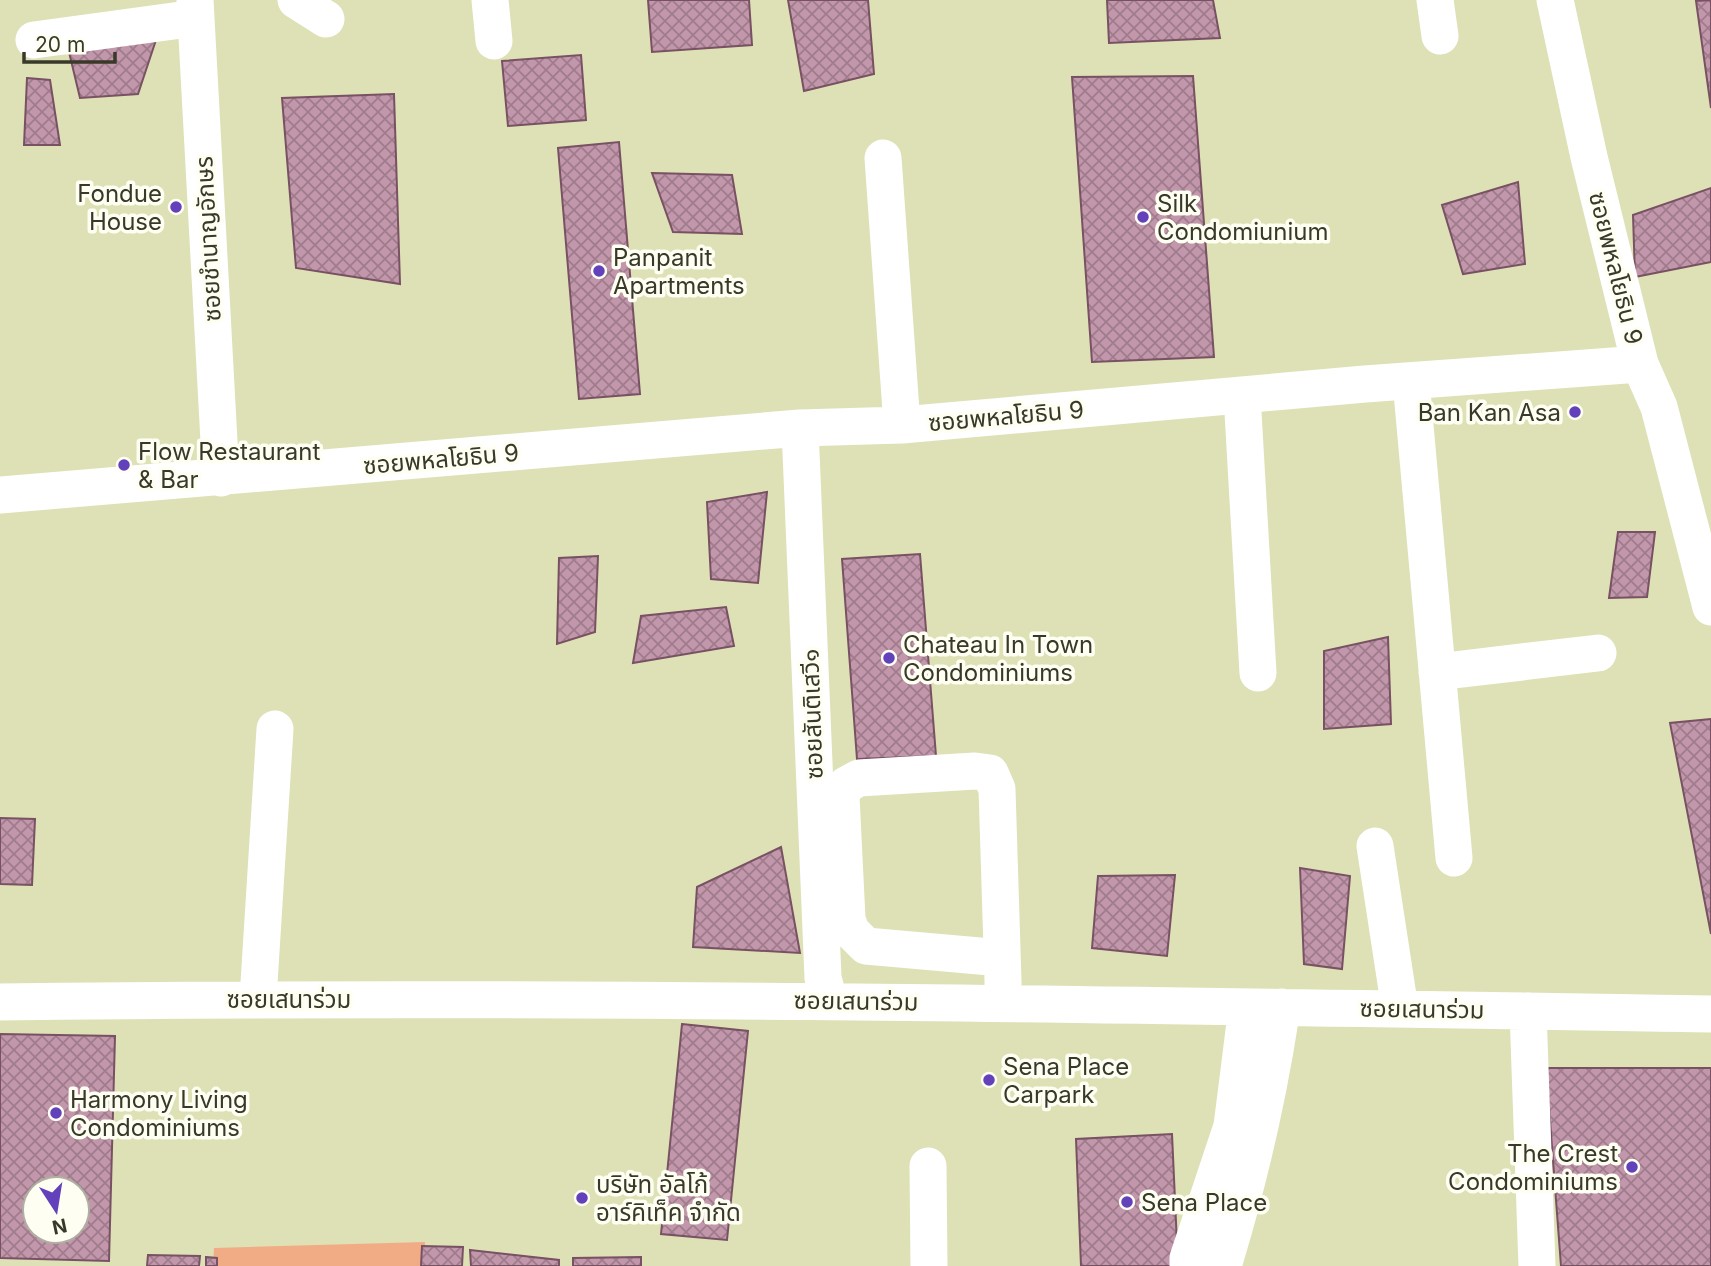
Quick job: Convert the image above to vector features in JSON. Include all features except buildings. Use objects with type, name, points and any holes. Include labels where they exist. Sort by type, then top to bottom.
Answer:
[{"type":"street","points":[[490,0],[494,41]]},
{"type":"street","points":[[1436,0],[1440,36]]},
{"type":"street","name":"ซอยพหลโยธิน 9","points":[[0,495],[800,428],[902,425],[1411,380],[1640,364],[1588,157],[1555,0]]},
{"type":"street","points":[[34,40],[196,9]]},
{"type":"street","name":"ซอยชำนาญอักษร","points":[[196,9],[222,478]]},
{"type":"street","points":[[883,159],[902,425]]},
{"type":"street","points":[[1640,364],[1659,407],[1711,607]]},
{"type":"street","points":[[1411,380],[1454,858]]},
{"type":"street","points":[[1242,395],[1258,673]]},
{"type":"street","name":"ซอยสันติเสวี๑","points":[[800,428],[823,978],[829,1000]]},
{"type":"street","points":[[1437,672],[1598,653]]},
{"type":"street","points":[[258,999],[275,729]]},
{"type":"street","points":[[1002,958],[866,946],[851,931],[847,919],[841,796],[846,785],[859,778],[975,771],[990,774],[997,789],[1002,958],[1003,1003]]},
{"type":"street","points":[[1375,846],[1400,1009]]},
{"type":"street","name":"ซอยเสนาร่วม","points":[[0,1002],[258,999],[829,1000],[1711,1014]]},
{"type":"street","points":[[1188,1266],[1188,1258],[1231,1126],[1265,1007]]},
{"type":"street","points":[[1223,1266],[1244,1199],[1263,1115],[1265,1007]]},
{"type":"street","points":[[1528,1011],[1537,1266]]},
{"type":"street","points":[[928,1166],[929,1266]]},
{"type":"shaded area","points":[[425,1242],[424,1266],[213,1266],[214,1248]]},
{"type":"place","name":"Fondue House","points":[[176,207]]},
{"type":"place","name":"Silk Condomiunium","points":[[1143,217]]},
{"type":"place","name":"Panpanit Apartments","points":[[599,271]]},
{"type":"place","name":"Ban Kan Asa","points":[[1575,412]]},
{"type":"place","name":"Flow Restaurant & Bar","points":[[124,465]]},
{"type":"place","name":"Chateau In Town Condominiums","points":[[889,658]]},
{"type":"place","name":"Sena Place Carpark","points":[[989,1080]]},
{"type":"place","name":"Harmony Living Condominiums","points":[[56,1113]]},
{"type":"place","name":"The Crest Condominiums","points":[[1632,1167]]},
{"type":"place","name":"บริษัท อัลโก้ อาร์คิเท็ค จำกัด","points":[[582,1198]]},
{"type":"place","name":"Sena Place","points":[[1127,1202]]}]
